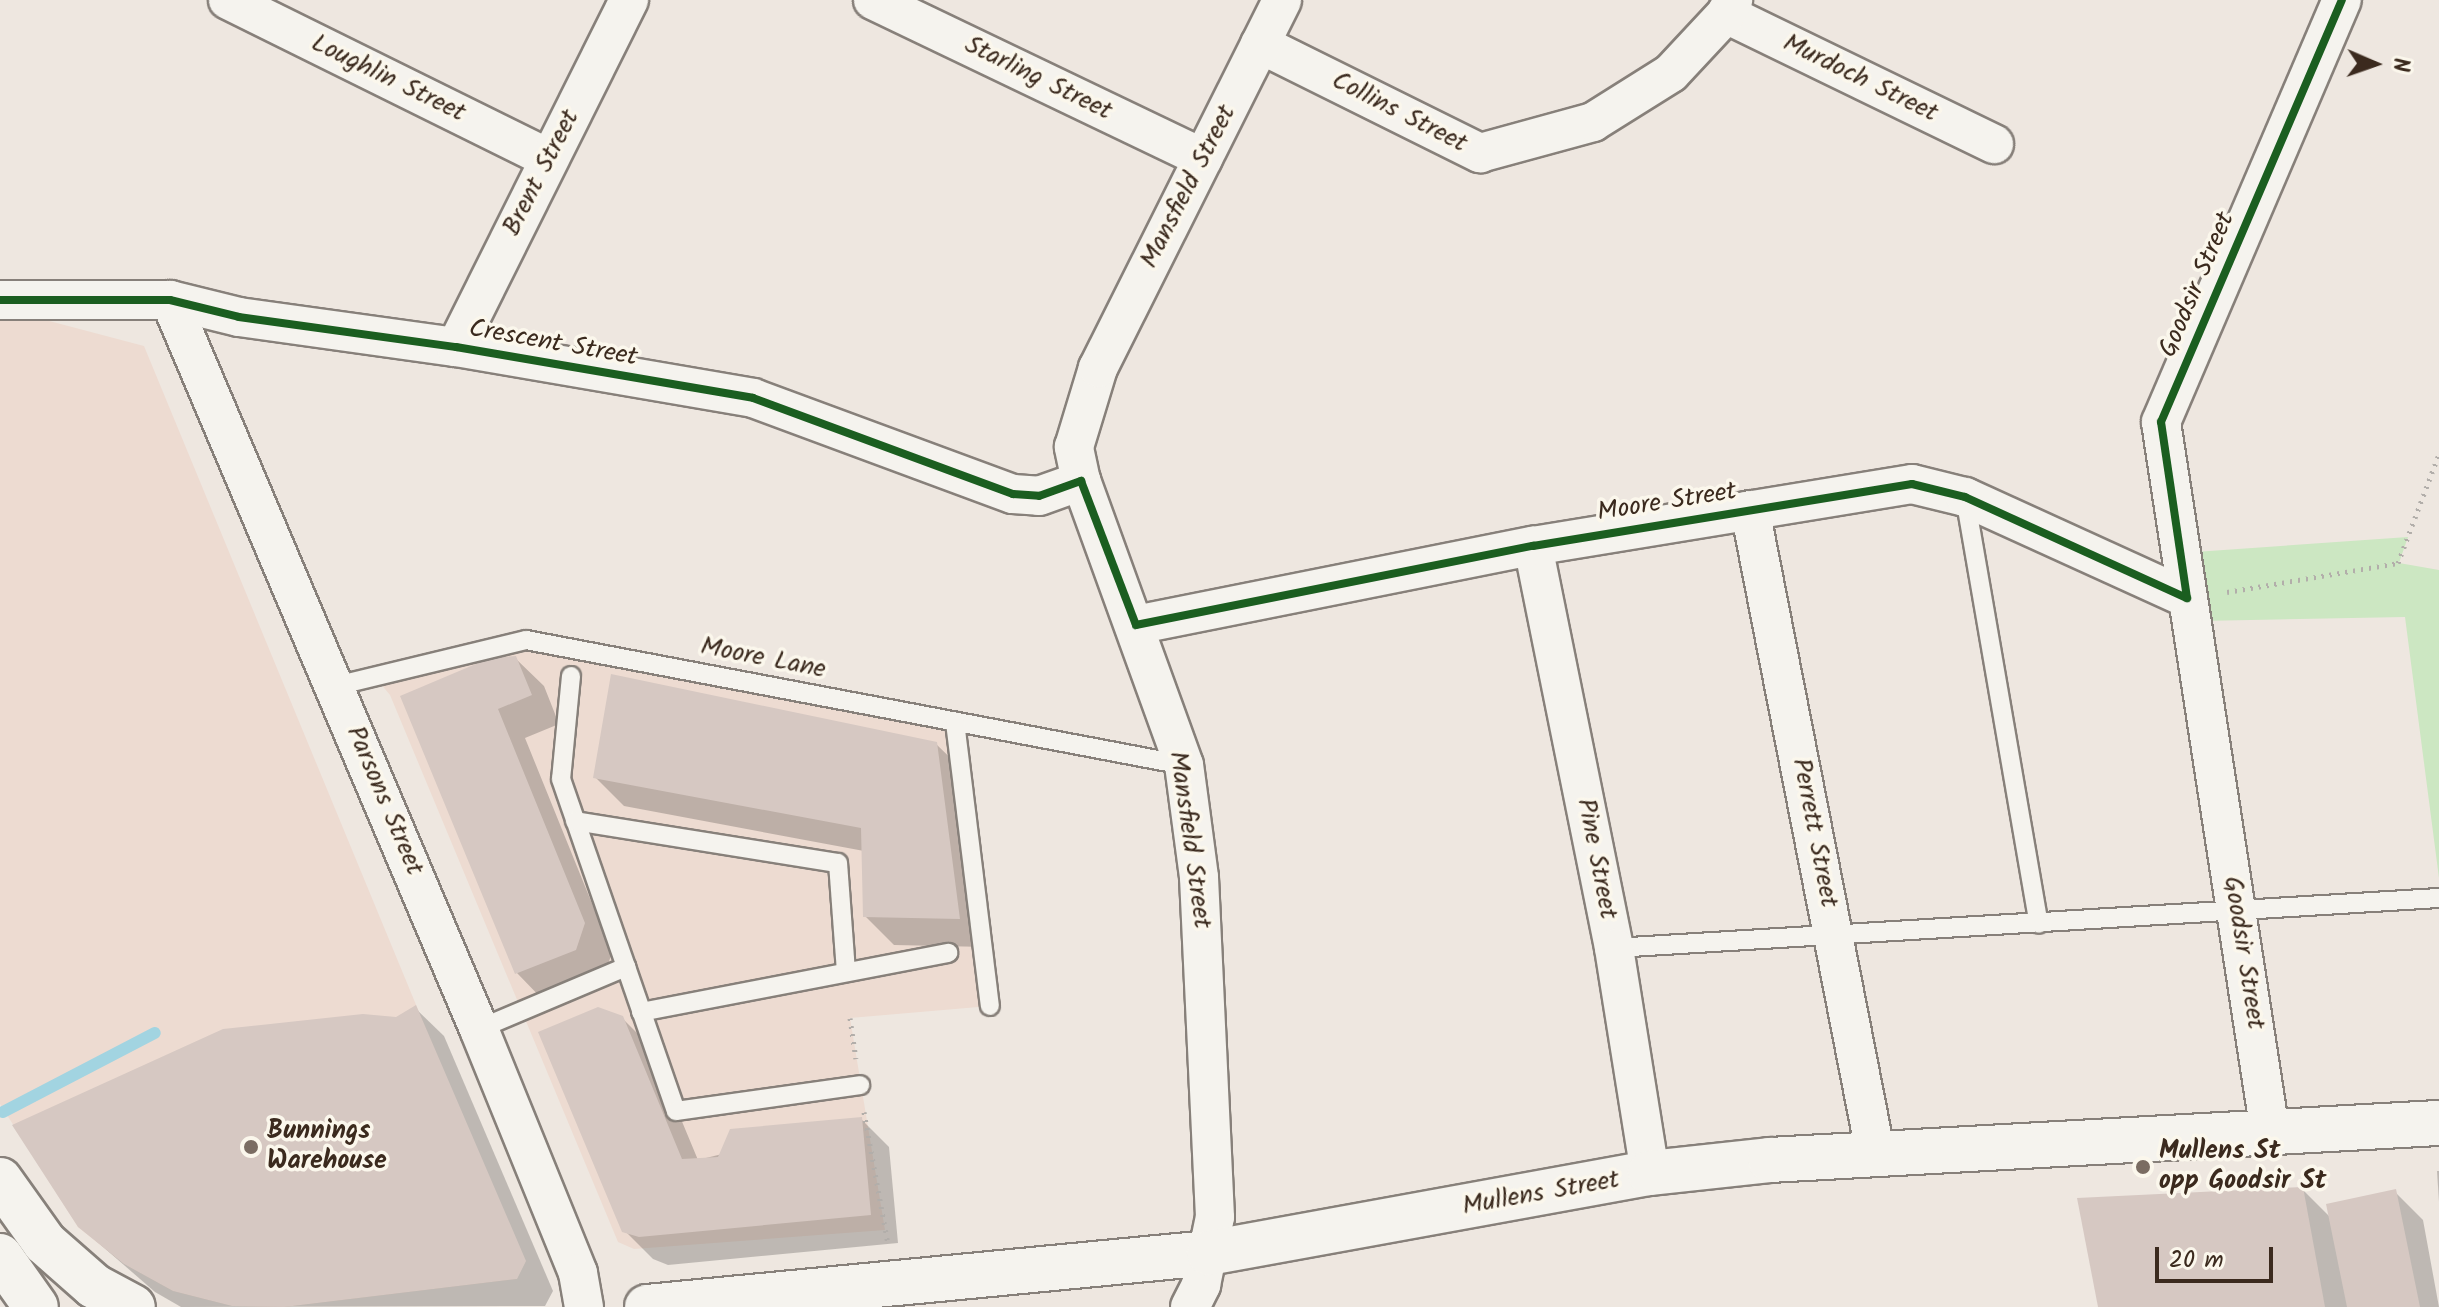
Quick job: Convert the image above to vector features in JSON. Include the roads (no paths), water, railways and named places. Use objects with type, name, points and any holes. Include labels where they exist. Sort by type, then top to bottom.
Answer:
[{"type":"street","name":"Loughlin Street","points":[[228,0],[548,158]]},
{"type":"street","name":"Brent Street","points":[[456,347],[629,0]]},
{"type":"street","name":"Starling Street","points":[[873,0],[1203,158]]},
{"type":"street","name":"Mansfield Street","points":[[1190,1307],[1209,1253],[1215,1217],[1199,877],[1184,765],[1136,625],[1081,481],[1074,447],[1098,368],[1282,0]]},
{"type":"street","name":"Goodsir Street","points":[[2270,1132],[2161,422],[2342,0]]},
{"type":"street","name":"Collins Street","points":[[1260,44],[1480,153],[1593,122],[1671,73],[1729,7]]},
{"type":"street","name":"Murdoch Street","points":[[1729,7],[1994,144]]},
{"type":"street","name":"Crescent Street","points":[[0,300],[170,300],[239,317],[456,347],[753,398],[1013,494],[1039,496],[1081,481]]},
{"type":"street","name":"Parsons Street","points":[[170,300],[479,1029],[578,1273],[584,1307]]},
{"type":"street","name":"Moore Street","points":[[1136,625],[1533,546],[1912,484],[1965,497],[2187,598]]},
{"type":"street","name":"Perrett Street","points":[[1750,510],[1876,1156]]},
{"type":"street","name":"Pine Street","points":[[1533,546],[1614,948],[1650,1173]]},
{"type":"street","name":"Mullens Street","points":[[647,1307],[1209,1253],[1650,1173],[1876,1156],[2439,1123]]},
{"type":"street","points":[[0,1180],[87,1300],[133,1307]]},
{"type":"street","points":[[0,1256],[36,1307]]},
{"type":"lane","points":[[1965,497],[2039,924]]},
{"type":"lane","name":"Moore Lane","points":[[336,686],[526,640],[1184,765]]},
{"type":"lane","points":[[571,676],[561,779],[676,1111],[860,1085]]},
{"type":"lane","points":[[955,722],[990,1006]]},
{"type":"lane","points":[[575,821],[838,863],[846,972]]},
{"type":"lane","points":[[1614,948],[2439,898]]},
{"type":"lane","points":[[641,1012],[948,953]]},
{"type":"lane","points":[[479,1029],[626,967]]},
{"type":"waterway","points":[[3,1112],[155,1033]]},
{"type":"place","name":"Bunnings Warehouse","points":[[251,1147]]},
{"type":"place","name":"Mullens St opp Goodsir St","points":[[2143,1167]]}]
